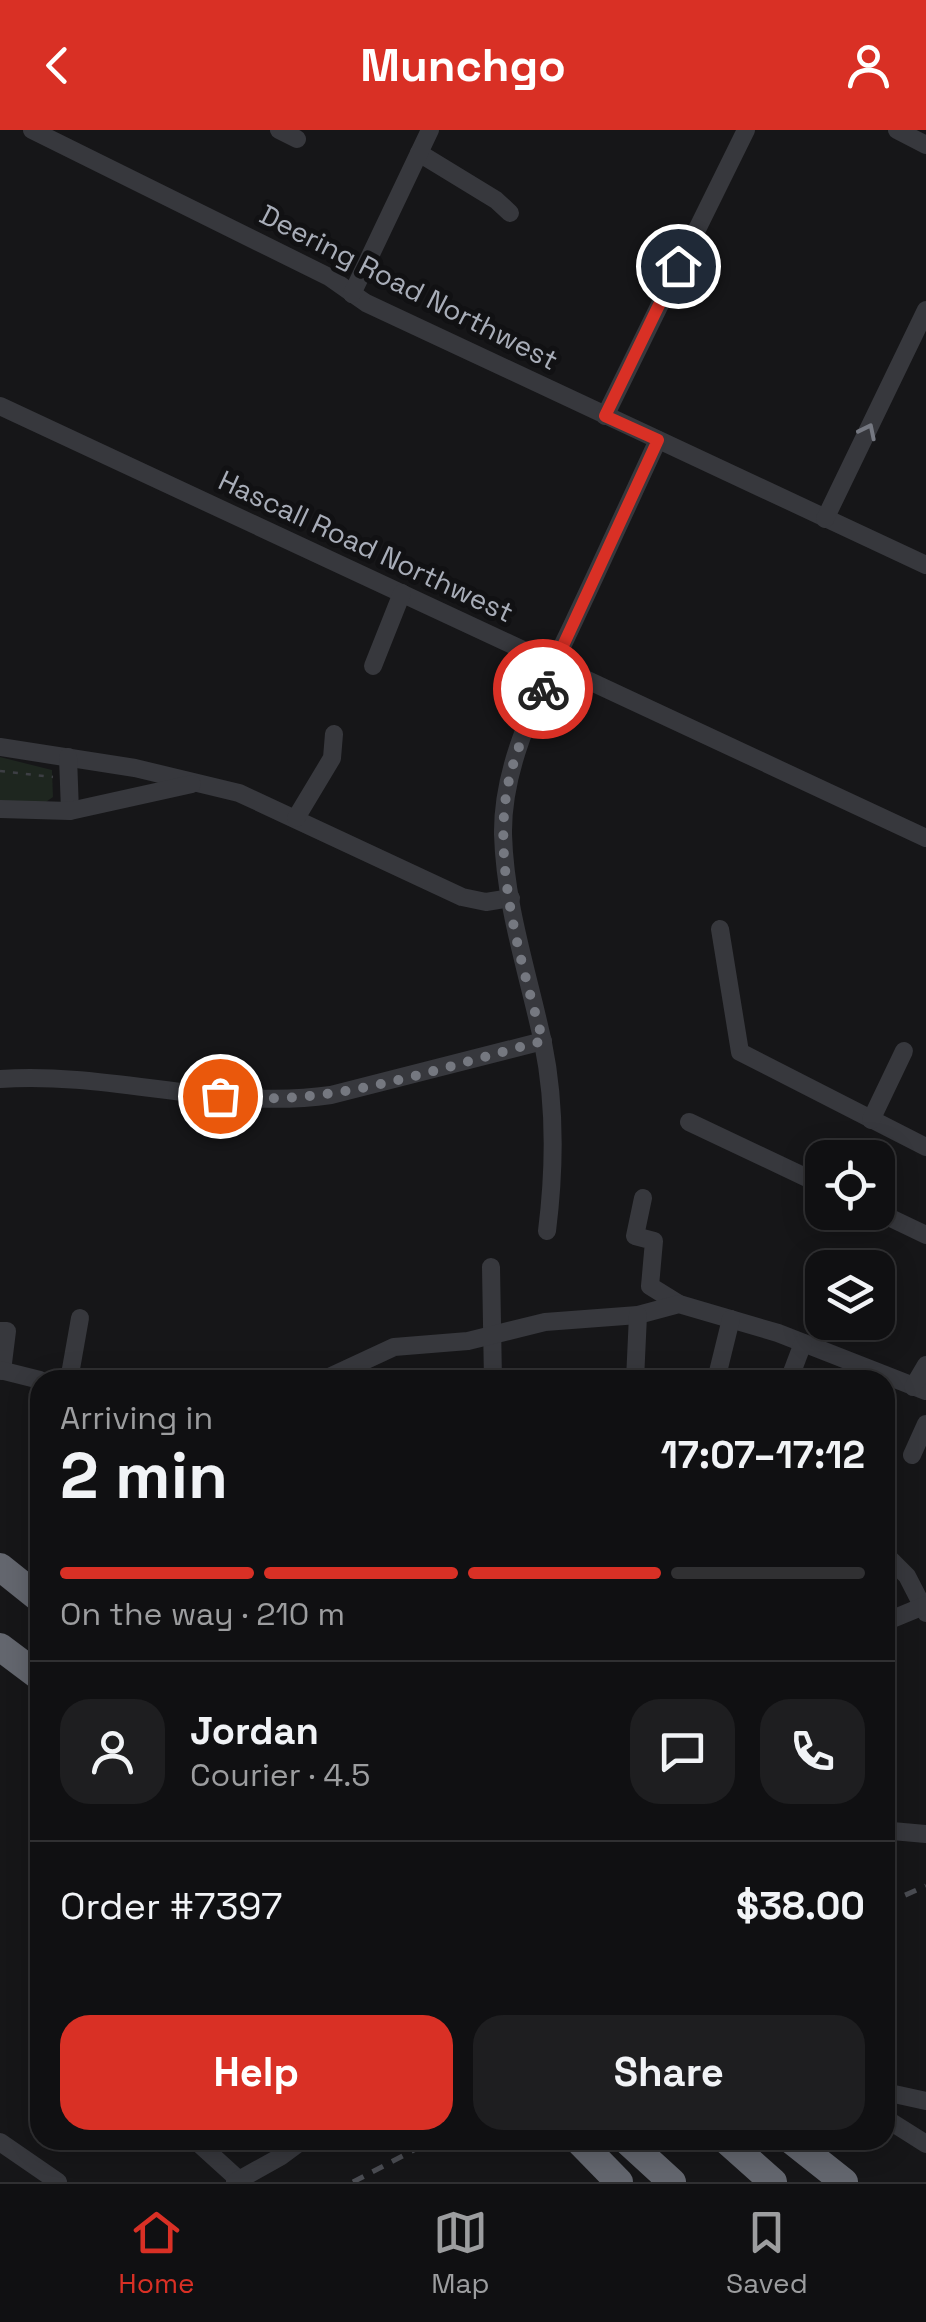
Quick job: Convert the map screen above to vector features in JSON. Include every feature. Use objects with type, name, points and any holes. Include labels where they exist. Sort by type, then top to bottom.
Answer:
[{"type":"highway","points":[[0,1567],[30,1591]]},
{"type":"highway","points":[[0,1647],[30,1670]]},
{"type":"highway","points":[[588,2150],[618,2182]]},
{"type":"highway","points":[[637,2150],[672,2182]]},
{"type":"highway","points":[[737,2150],[773,2182]]},
{"type":"highway","points":[[804,2150],[840,2179]]},
{"type":"street","name":"Deering Road Northwest","points":[[32,130],[69,138],[328,277],[352,294],[926,565]]},
{"type":"street","points":[[279,130],[297,139]]},
{"type":"street","points":[[352,294],[430,130]]},
{"type":"street","points":[[605,416],[746,130]]},
{"type":"street","points":[[897,130],[926,145]]},
{"type":"street","points":[[419,154],[436,161],[510,213]]},
{"type":"street","points":[[825,518],[926,310]]},
{"type":"street","name":"Hascall Road Northwest","points":[[0,406],[926,838]]},
{"type":"street","points":[[547,1231],[554,1138],[543,1041],[521,961],[510,898],[503,836],[507,787],[520,743],[554,664],[658,440]]},
{"type":"street","points":[[373,666],[402,593]]},
{"type":"street","points":[[296,818],[332,758],[334,734]]},
{"type":"street","points":[[0,748],[68,757],[252,798],[462,897],[486,902],[510,898]]},
{"type":"street","points":[[68,757],[70,810]]},
{"type":"street","points":[[0,809],[70,810],[198,783]]},
{"type":"street","points":[[720,928],[740,1052],[926,1148]]},
{"type":"street","points":[[0,1079],[64,1078],[260,1101],[296,1100],[331,1095],[543,1041]]},
{"type":"street","points":[[871,1120],[904,1051]]},
{"type":"street","points":[[689,1122],[805,1178]]},
{"type":"street","points":[[643,1198],[635,1236],[654,1240],[650,1286],[679,1304],[803,1343],[861,1370]]},
{"type":"street","points":[[895,1220],[926,1235]]},
{"type":"street","points":[[492,1267],[493,1370]]},
{"type":"street","points":[[355,1370],[394,1348],[468,1340],[545,1322],[638,1315],[679,1304]]},
{"type":"street","points":[[635,1370],[638,1315]]},
{"type":"street","points":[[71,1370],[80,1318]]},
{"type":"street","points":[[719,1370],[732,1319]]},
{"type":"street","points":[[0,1331],[7,1331],[1,1370],[30,1377]]},
{"type":"street","points":[[794,1370],[803,1343]]},
{"type":"street","points":[[919,1389],[926,1365]]},
{"type":"street","points":[[912,1455],[926,1424]]},
{"type":"street","points":[[895,1564],[907,1576],[925,1608],[895,1618]]},
{"type":"street","points":[[895,1831],[926,1834]]},
{"type":"street","points":[[895,2094],[926,2101]]},
{"type":"street","points":[[895,2124],[926,2144]]},
{"type":"street","points":[[0,2142],[58,2182]]},
{"type":"street","points":[[205,2150],[237,2181],[287,2150]]},
{"type":"path","points":[[0,771],[44,778]]},
{"type":"shaded area","points":[[0,757],[52,770],[53,797],[43,804],[0,804]]},
{"type":"railway","points":[[895,1900],[926,1886]]},
{"type":"railway","points":[[353,2182],[414,2150]]},
{"type":"way so far","points":[[220,1096],[260,1101],[331,1095],[543,1041],[521,961],[503,836],[507,787],[543,689]]},
{"type":"route","points":[[543,689],[658,440],[605,416],[678,266]]}]
